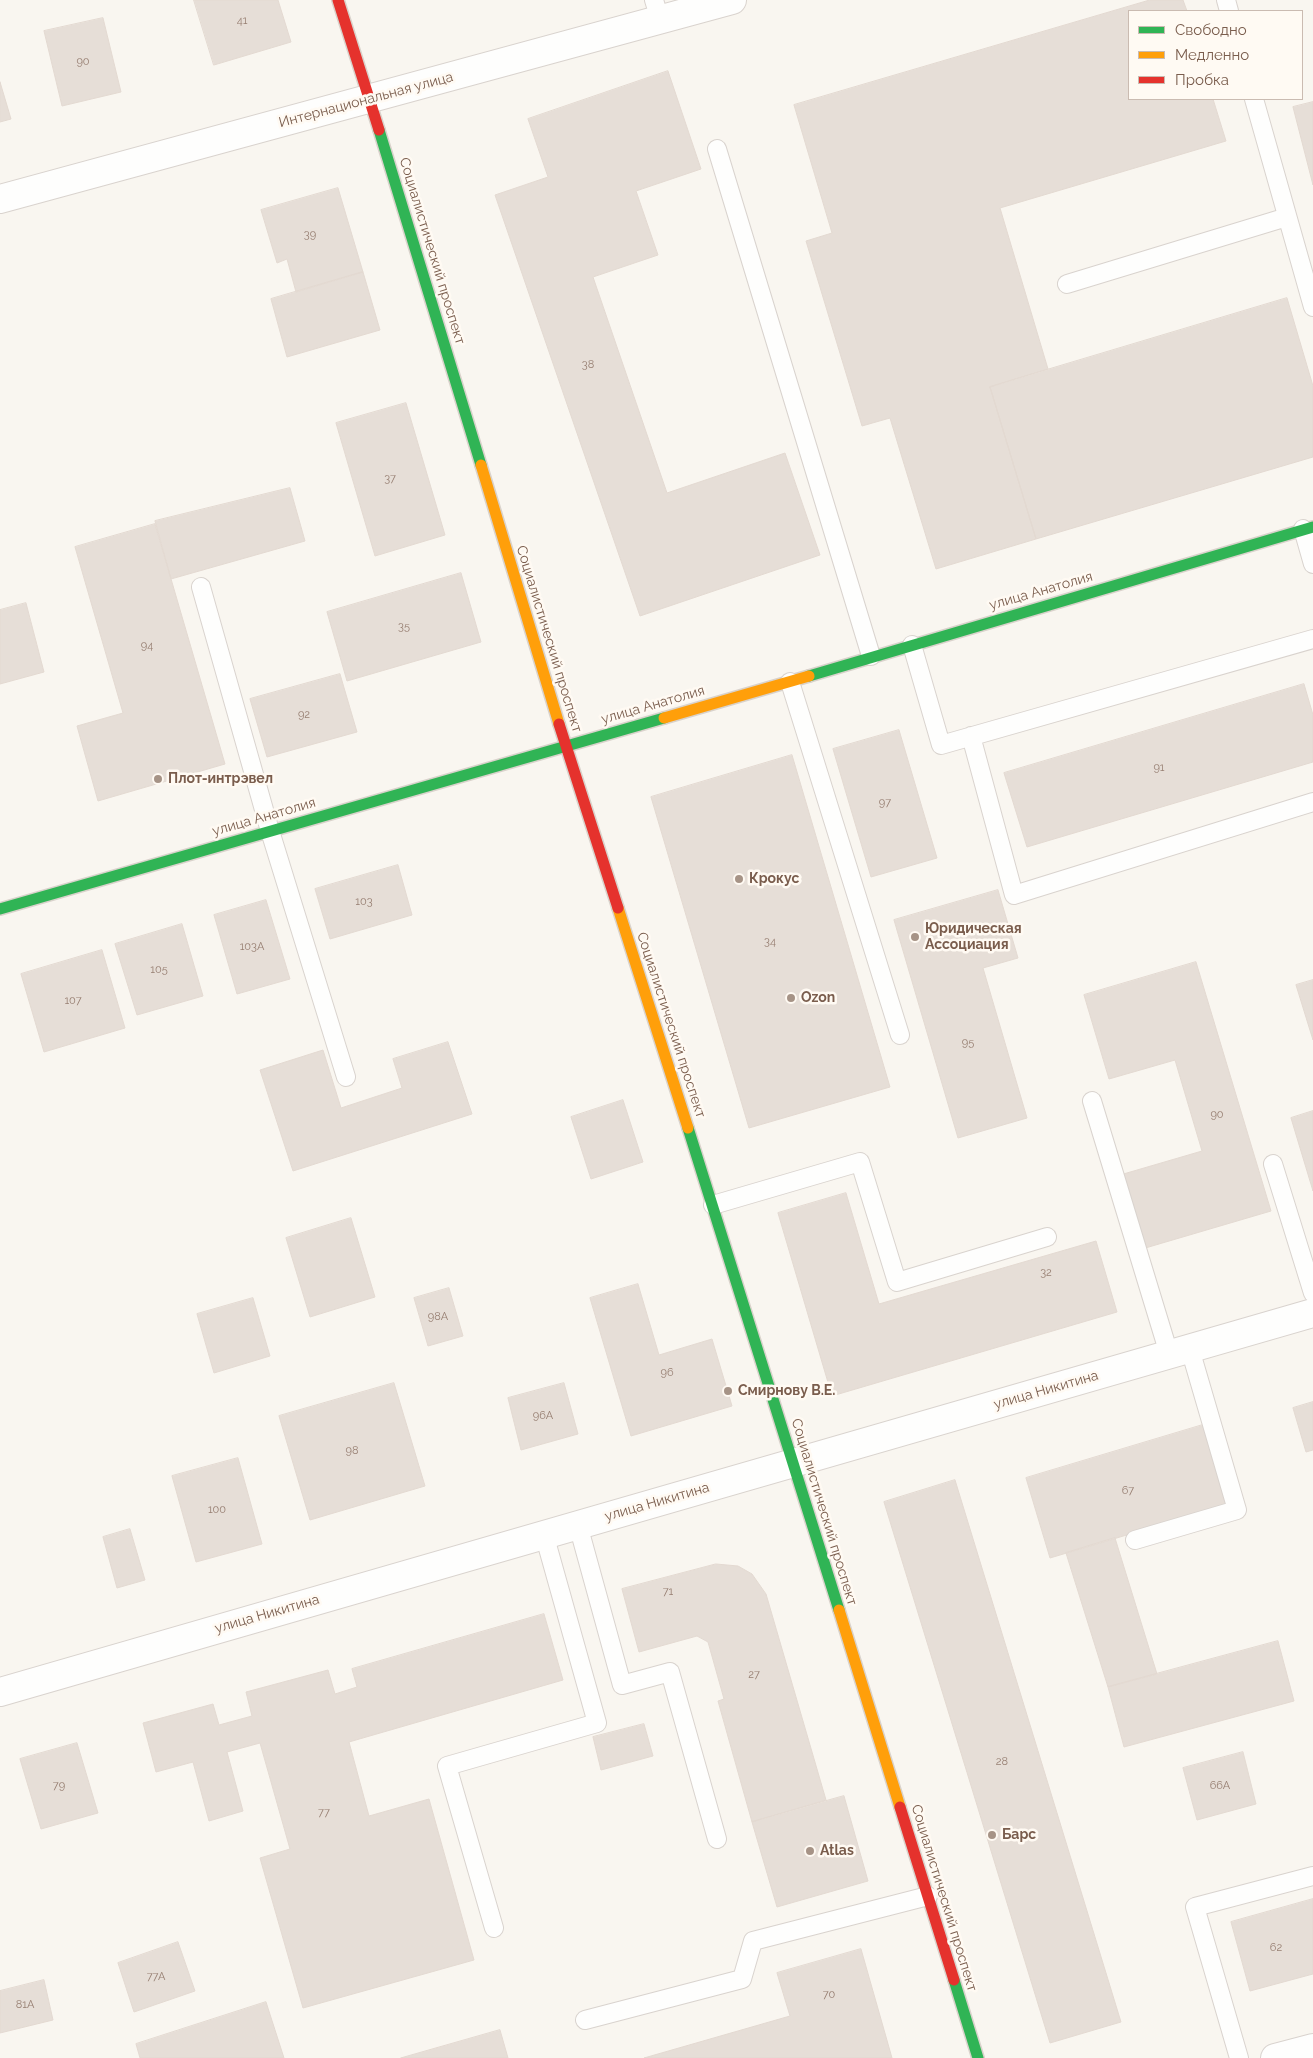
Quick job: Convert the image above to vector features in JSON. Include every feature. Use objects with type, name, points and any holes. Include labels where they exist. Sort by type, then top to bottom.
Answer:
[{"type":"street","name":"Социалистический проспект","points":[[338,0],[370,99],[566,746],[713,1205],[978,2058]]},
{"type":"street","name":"Интернациональная улица","points":[[0,198],[370,99],[657,10],[732,0]]},
{"type":"street","name":"улица Анатолия","points":[[0,909],[790,682],[870,656],[1308,528]]},
{"type":"street","name":"улица Никитина","points":[[0,1692],[1313,1313]]},
{"type":"street","points":[[1275,2058],[1313,2048]]},
{"type":"lane","points":[[1254,100],[1313,307]]},
{"type":"lane","points":[[717,149],[870,656]]},
{"type":"lane","points":[[1067,284],[1287,217]]},
{"type":"lane","points":[[1308,528],[1313,564]]},
{"type":"lane","points":[[201,587],[270,831],[346,1077]]},
{"type":"lane","points":[[912,645],[941,744],[1313,639]]},
{"type":"lane","points":[[790,682],[900,1035]]},
{"type":"lane","points":[[971,736],[1014,895],[1313,802]]},
{"type":"lane","points":[[1092,1101],[1179,1352],[1237,1510],[1135,1540]]},
{"type":"lane","points":[[713,1205],[860,1162],[897,1282],[1047,1237]]},
{"type":"lane","points":[[1273,1164],[1313,1294]]},
{"type":"lane","points":[[578,1525],[622,1686],[670,1672],[718,1839]]},
{"type":"lane","points":[[494,1928],[447,1766],[597,1723],[544,1534]]},
{"type":"lane","points":[[1239,2058],[1195,1907],[1313,1876]]},
{"type":"lane","points":[[585,2020],[742,1979],[753,1941],[928,1896]]},
{"type":"building","points":[[194,0],[278,0],[291,42],[214,65]]},
{"type":"building","points":[[1150,0],[1183,0],[1187,10],[1128,10],[1128,100],[1213,100],[1226,141],[1000,208],[1048,369],[990,387],[1036,539],[936,569],[890,418],[862,426],[806,241],[832,233],[794,105]]},
{"type":"building","points":[[103,18],[121,92],[62,106],[44,31]]},
{"type":"building","points":[[668,71],[701,169],[636,191],[658,255],[593,277],[667,493],[785,453],[820,555],[640,616],[495,195],[548,177],[528,119]]},
{"type":"building","points":[[0,82],[11,119],[0,122]]},
{"type":"building","points":[[1313,102],[1313,185],[1293,107]]},
{"type":"building","points":[[338,188],[363,272],[296,292],[287,259],[277,263],[261,210]]},
{"type":"building","points":[[363,272],[380,330],[287,357],[271,299]]},
{"type":"building","points":[[1287,298],[1313,386],[1313,457],[1036,539],[990,387]]},
{"type":"building","points":[[406,403],[445,535],[375,556],[336,423]]},
{"type":"building","points":[[290,488],[305,541],[171,579],[155,521]]},
{"type":"building","points":[[155,524],[225,764],[98,801],[77,726],[123,713],[75,547]]},
{"type":"building","points":[[461,573],[481,642],[347,681],[327,612]]},
{"type":"building","points":[[26,603],[44,672],[0,684],[0,610]]},
{"type":"building","points":[[340,674],[357,732],[267,757],[250,699]]},
{"type":"building","points":[[1304,684],[1313,715],[1313,762],[1027,847],[1004,773]]},
{"type":"building","points":[[899,730],[937,858],[871,877],[833,749]]},
{"type":"building","points":[[792,755],[890,1087],[749,1128],[651,797]]},
{"type":"building","points":[[398,865],[412,915],[330,939],[315,889]]},
{"type":"building","points":[[998,890],[1018,958],[983,968],[1027,1118],[958,1138],[894,920]]},
{"type":"building","points":[[266,900],[290,979],[237,994],[214,915]]},
{"type":"building","points":[[182,924],[203,996],[137,1015],[115,944]]},
{"type":"building","points":[[102,950],[125,1028],[44,1052],[21,974]]},
{"type":"building","points":[[1196,962],[1271,1211],[1142,1249],[1120,1175],[1202,1151],[1175,1060],[1109,1079],[1084,995]]},
{"type":"building","points":[[1313,980],[1313,1040],[1296,985]]},
{"type":"building","points":[[448,1042],[472,1114],[293,1171],[260,1070],[323,1050],[341,1108],[402,1088],[393,1059]]},
{"type":"building","points":[[623,1100],[643,1162],[591,1179],[571,1117]]},
{"type":"building","points":[[1313,1111],[1313,1191],[1291,1118]]},
{"type":"building","points":[[846,1193],[879,1304],[1096,1241],[1117,1312],[832,1396],[778,1213]]},
{"type":"building","points":[[351,1218],[375,1297],[310,1317],[286,1238]]},
{"type":"building","points":[[638,1284],[659,1355],[712,1339],[732,1406],[631,1436],[590,1298]]},
{"type":"building","points":[[449,1288],[463,1336],[428,1346],[414,1298]]},
{"type":"building","points":[[253,1298],[270,1356],[214,1373],[197,1314]]},
{"type":"building","points":[[394,1383],[425,1486],[310,1520],[279,1416]]},
{"type":"building","points":[[564,1383],[578,1434],[521,1450],[508,1398]]},
{"type":"building","points":[[1313,1402],[1313,1450],[1306,1452],[1293,1408]]},
{"type":"building","points":[[1206,1424],[1230,1504],[1050,1558],[1026,1478]]},
{"type":"building","points":[[238,1458],[262,1544],[196,1562],[172,1476]]},
{"type":"building","points":[[955,1480],[1121,2022],[1050,2043],[884,1502]]},
{"type":"building","points":[[130,1529],[145,1580],[117,1588],[103,1537]]},
{"type":"building","points":[[1115,1538],[1157,1674],[1108,1687],[1066,1553]]},
{"type":"building","points":[[716,1564],[738,1566],[752,1574],[766,1594],[826,1800],[752,1822],[718,1701],[724,1699],[708,1642],[697,1636],[639,1652],[622,1589]]},
{"type":"building","points":[[544,1614],[563,1680],[349,1742],[369,1816],[429,1799],[474,1960],[303,2008],[260,1858],[290,1849],[260,1743],[227,1752],[243,1811],[209,1821],[193,1762],[156,1772],[143,1723],[213,1704],[219,1725],[252,1716],[246,1692],[328,1670],[335,1694],[357,1687],[352,1669]]},
{"type":"building","points":[[1278,1641],[1294,1701],[1124,1747],[1108,1687]]},
{"type":"building","points":[[644,1724],[653,1756],[601,1770],[593,1737]]},
{"type":"building","points":[[77,1743],[98,1813],[41,1829],[20,1759]]},
{"type":"building","points":[[1243,1752],[1256,1804],[1197,1820],[1183,1768]]},
{"type":"building","name":"Atlas","points":[[844,1796],[868,1881],[777,1907],[752,1822]]},
{"type":"building","points":[[1313,1899],[1313,1974],[1250,1991],[1231,1922]]},
{"type":"building","points":[[178,1942],[195,1991],[134,2012],[118,1963]]},
{"type":"building","points":[[861,1949],[892,2058],[644,2058],[790,2016],[777,1973]]},
{"type":"building","points":[[44,1980],[53,2020],[0,2033],[0,1991]]},
{"type":"building","points":[[266,2002],[284,2058],[140,2058],[136,2044]]},
{"type":"building","points":[[500,2030],[508,2058],[401,2058]]},
{"type":"traffic: fast","points":[[379,130],[481,465]]},
{"type":"traffic: fast","points":[[809,676],[1313,527]]},
{"type":"traffic: fast","points":[[0,909],[664,718]]},
{"type":"traffic: fast","points":[[688,1128],[839,1610]]},
{"type":"traffic: fast","points":[[954,1980],[978,2058]]},
{"type":"traffic: slow","points":[[481,465],[559,724]]},
{"type":"traffic: slow","points":[[664,718],[809,676]]},
{"type":"traffic: slow","points":[[618,908],[688,1128]]},
{"type":"traffic: slow","points":[[839,1610],[900,1807]]},
{"type":"traffic: jam","points":[[338,0],[379,130]]},
{"type":"traffic: jam","points":[[559,724],[618,908]]},
{"type":"traffic: jam","points":[[900,1807],[954,1980]]},
{"type":"place","name":"Плот-интрэвел","points":[[158,779]]},
{"type":"place","name":"Крокус","points":[[739,879]]},
{"type":"place","name":"Юридическая Ассоциация","points":[[915,937]]},
{"type":"place","name":"Ozon","points":[[791,998]]},
{"type":"place","name":"Смирнову В.Е.","points":[[728,1391]]},
{"type":"place","name":"Барс","points":[[992,1835]]},
{"type":"place","name":"Atlas","points":[[810,1851]]}]
